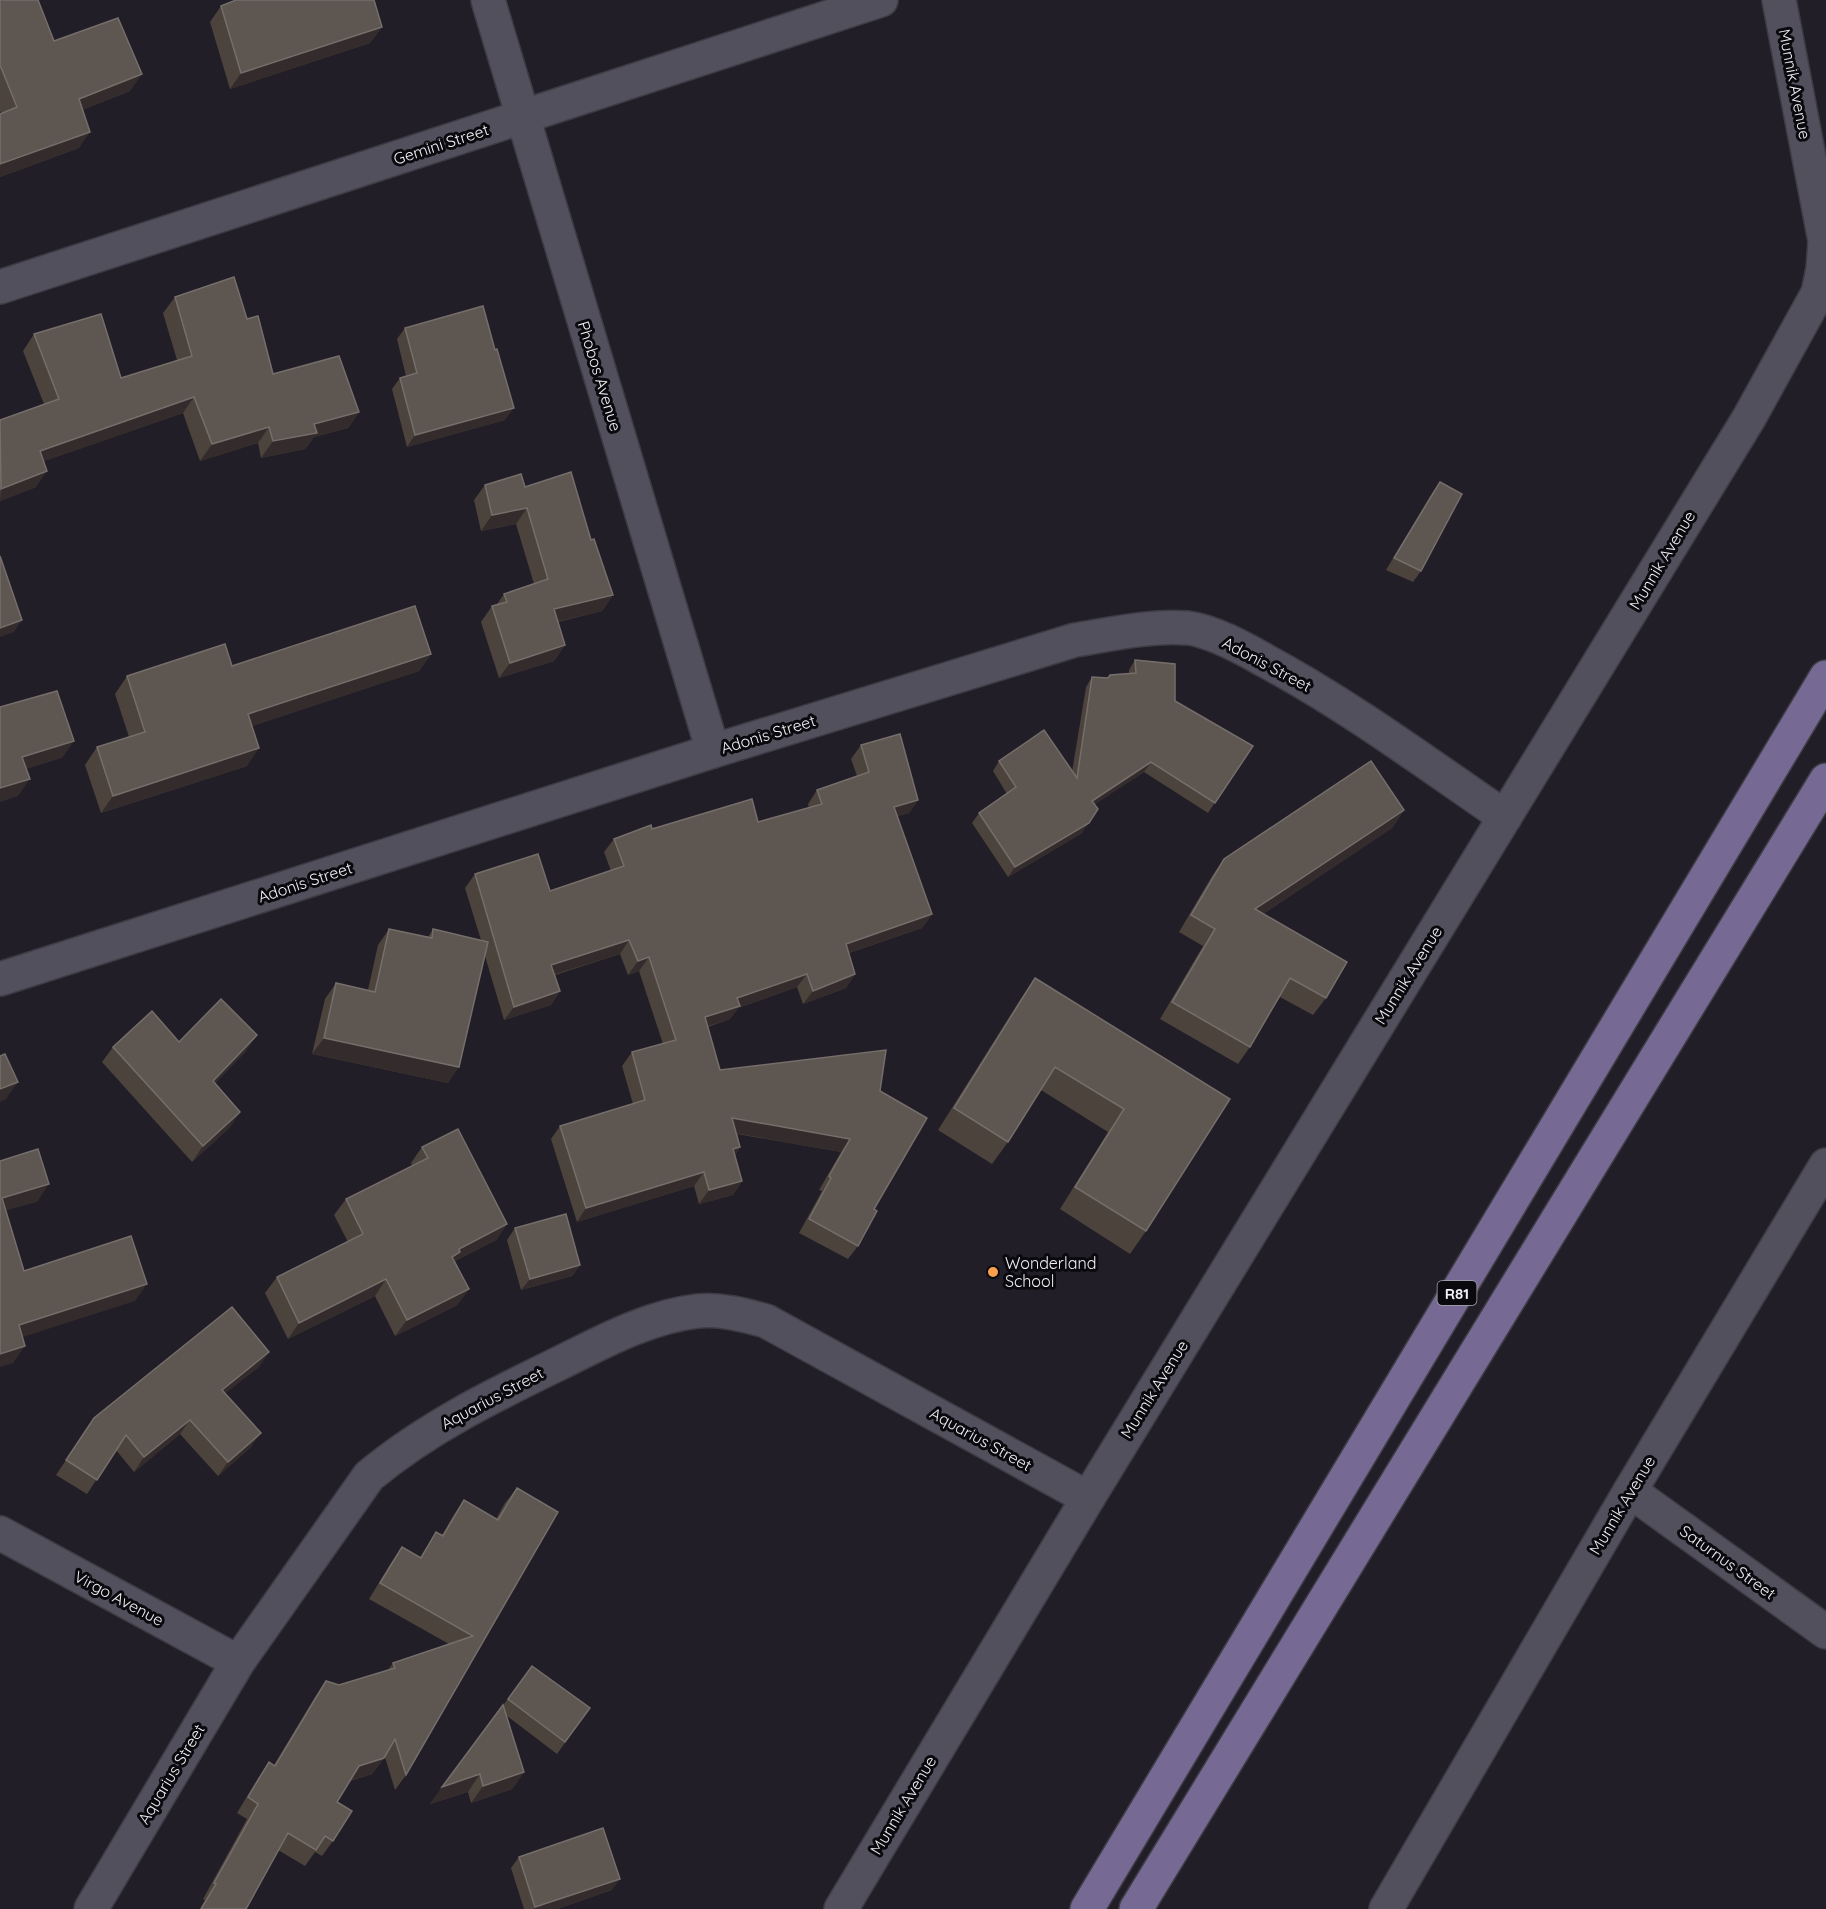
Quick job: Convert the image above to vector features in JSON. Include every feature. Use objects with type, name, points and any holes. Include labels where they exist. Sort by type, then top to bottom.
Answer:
[{"type":"main road","name":"R81","points":[[1087,1909],[1826,677]]},
{"type":"main road","name":"R81","points":[[1136,1909],[1826,780]]},
{"type":"street","name":"Phobos Avenue","points":[[488,0],[713,751]]},
{"type":"street","name":"Gemini Street","points":[[0,287],[882,0]]},
{"type":"street","name":"Munnik Avenue","points":[[841,1909],[1088,1498],[1749,418],[1818,293],[1823,270],[1825,241],[1779,0]]},
{"type":"street","name":"Adonis Street","points":[[0,979],[713,751],[1075,640],[1136,630],[1190,628],[1230,641],[1292,675],[1361,719],[1505,817]]},
{"type":"street","name":"Munnik Avenue","points":[[1386,1909],[1630,1491],[1826,1165]]},
{"type":"street","name":"Aquarius Street","points":[[91,1909],[238,1662],[369,1476],[396,1453],[475,1404],[629,1329],[698,1311],[734,1312],[766,1321],[1088,1498]]},
{"type":"street","name":"Saturnus Street","points":[[1630,1491],[1826,1632]]},
{"type":"street","name":"Virgo Avenue","points":[[0,1533],[238,1662]]},
{"type":"building","points":[[0,0],[38,0],[54,41],[118,18],[142,74],[79,99],[90,132],[0,164],[0,114],[17,107],[0,65]]},
{"type":"building","points":[[236,0],[374,0],[382,27],[241,73],[221,6]]},
{"type":"building","points":[[234,277],[247,319],[258,316],[273,374],[339,356],[359,412],[314,424],[317,433],[273,441],[269,427],[212,444],[194,397],[40,451],[47,471],[1,489],[0,420],[59,399],[34,334],[101,314],[121,378],[192,356],[175,297]]},
{"type":"building","points":[[483,306],[514,408],[415,435],[400,378],[417,373],[405,328]]},
{"type":"building","points":[[571,472],[591,540],[594,539],[613,595],[554,609],[565,645],[510,663],[492,606],[507,602],[504,594],[548,579],[527,508],[492,515],[485,485],[521,474],[525,487]]},
{"type":"building","points":[[1440,482],[1462,494],[1421,571],[1394,558]]},
{"type":"building","points":[[0,556],[22,620],[0,628]]},
{"type":"building","points":[[415,606],[431,654],[248,714],[259,748],[113,796],[97,747],[145,732],[127,676],[225,644],[232,666]]},
{"type":"building","points":[[1135,660],[1175,664],[1175,701],[1253,746],[1215,803],[1151,762],[1092,801],[1098,809],[1089,823],[1015,867],[979,813],[1016,787],[999,761],[1044,730],[1077,778],[1092,677],[1108,678],[1110,675],[1136,673]]},
{"type":"building","points":[[57,691],[74,741],[22,757],[30,779],[0,788],[0,707]]},
{"type":"building","points":[[900,734],[918,800],[894,807],[932,914],[846,944],[855,974],[813,991],[807,974],[737,998],[740,1006],[705,1017],[720,1070],[886,1050],[880,1091],[927,1118],[874,1209],[877,1211],[858,1246],[809,1219],[831,1178],[829,1176],[850,1139],[732,1118],[740,1147],[733,1149],[742,1181],[709,1190],[704,1172],[586,1208],[560,1126],[645,1100],[632,1052],[676,1040],[649,957],[638,961],[629,940],[551,965],[560,991],[514,1007],[475,874],[538,854],[550,891],[624,866],[614,839],[651,825],[652,829],[752,799],[758,822],[822,804],[817,790],[869,772],[861,745]]},
{"type":"building","points":[[1371,761],[1404,810],[1255,909],[1347,962],[1326,998],[1290,978],[1250,1047],[1172,1002],[1215,929],[1191,915],[1224,859]]},
{"type":"building","points":[[389,929],[432,938],[433,929],[488,942],[459,1067],[324,1038],[336,983],[375,992]]},
{"type":"building","points":[[1035,978],[1230,1099],[1146,1231],[1075,1187],[1124,1109],[1055,1067],[1008,1142],[954,1108]]},
{"type":"building","points":[[221,999],[257,1035],[213,1081],[240,1112],[203,1146],[113,1047],[152,1011],[179,1042]]},
{"type":"building","points":[[5,1054],[18,1082],[0,1089],[0,1056]]},
{"type":"building","points":[[458,1129],[507,1224],[459,1249],[460,1252],[452,1257],[469,1289],[407,1320],[386,1279],[299,1323],[277,1277],[363,1234],[346,1199],[428,1158],[422,1147]]},
{"type":"building","points":[[38,1149],[49,1184],[2,1198],[24,1271],[131,1236],[147,1284],[19,1325],[25,1346],[0,1354],[0,1161]]},
{"type":"building","points":[[566,1214],[580,1265],[530,1279],[515,1228]]},
{"type":"building","points":[[232,1307],[269,1352],[222,1390],[261,1433],[228,1462],[190,1420],[144,1457],[126,1435],[97,1480],[66,1460],[94,1418]]},
{"type":"building","points":[[517,1488],[558,1512],[406,1775],[395,1739],[384,1758],[359,1766],[337,1802],[352,1811],[333,1841],[325,1836],[316,1850],[288,1833],[246,1909],[201,1909],[258,1804],[248,1797],[269,1762],[275,1766],[326,1681],[339,1685],[395,1668],[393,1663],[473,1636],[380,1583],[402,1547],[421,1558],[436,1532],[443,1536],[464,1500],[498,1520]]},
{"type":"building","points":[[532,1666],[590,1708],[565,1742],[508,1699]]},
{"type":"building","points":[[503,1705],[524,1772],[483,1786],[480,1774],[442,1787]]},
{"type":"building","points":[[603,1828],[620,1879],[535,1907],[519,1857]]},
{"type":"place","name":"Wonderland School","points":[[993,1272]]}]
